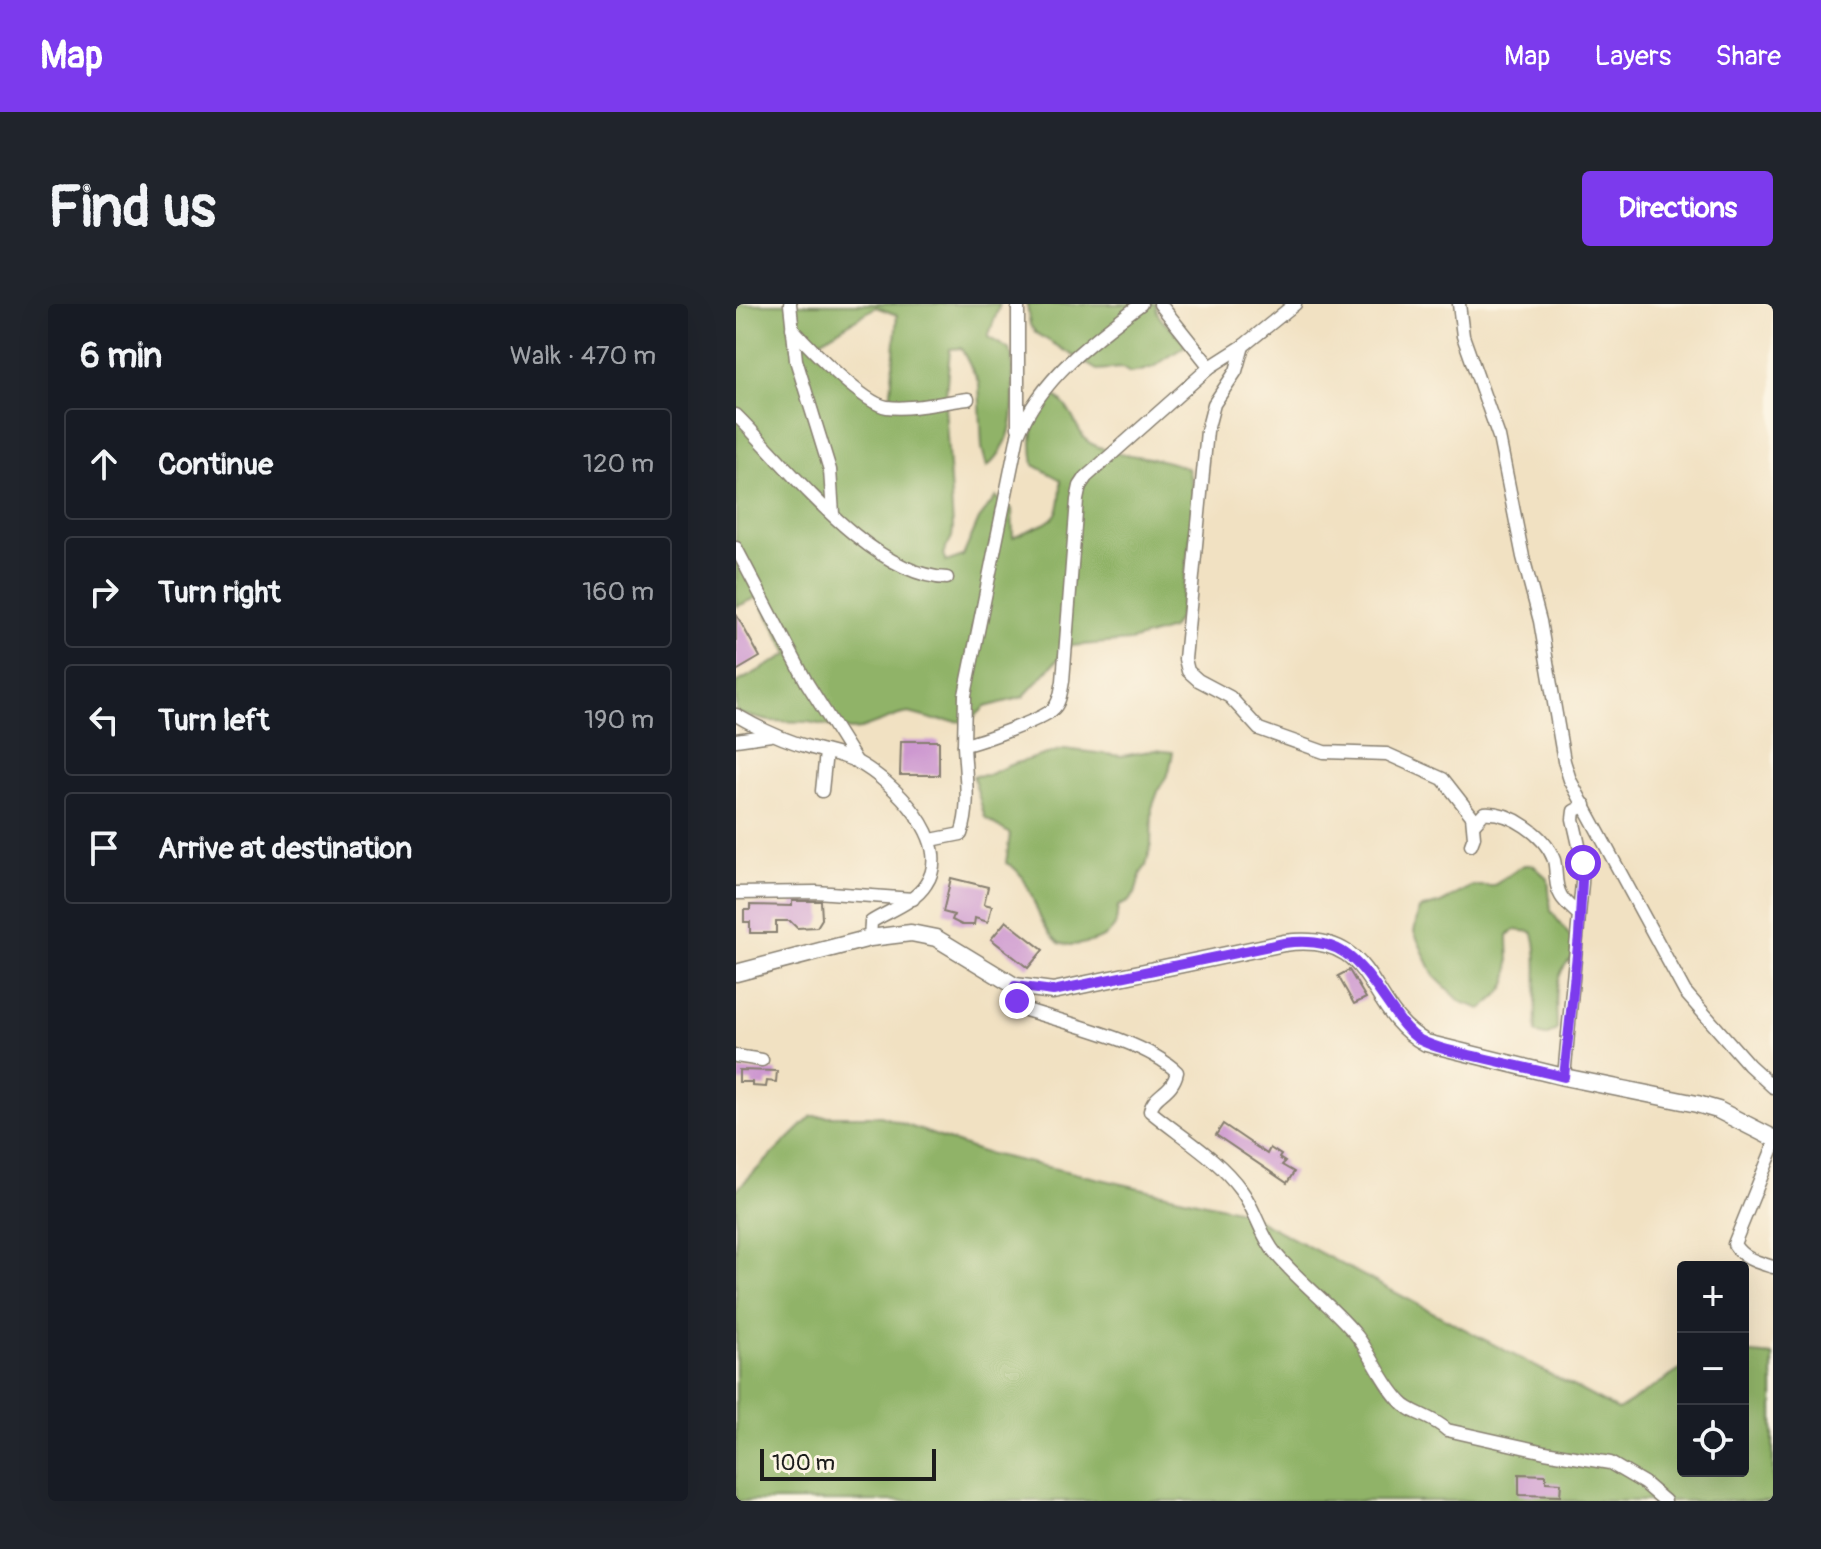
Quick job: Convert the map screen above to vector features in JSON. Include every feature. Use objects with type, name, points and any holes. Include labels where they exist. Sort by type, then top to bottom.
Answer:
[{"type":"street","points":[[790,304],[799,375],[830,470],[833,514]]},
{"type":"street","points":[[1018,435],[1025,419],[1050,383],[1089,344],[1141,304]]},
{"type":"street","points":[[1160,304],[1210,367]]},
{"type":"street","points":[[964,745],[991,737],[1053,710],[1061,693],[1080,486],[1099,463],[1210,367],[1243,346],[1295,304]]},
{"type":"street","points":[[1459,304],[1463,336],[1499,437],[1523,557],[1543,636],[1570,780],[1685,992],[1749,1065],[1773,1087]]},
{"type":"street","points":[[931,840],[961,834],[964,827],[965,695],[1018,435],[1018,305]]},
{"type":"street","points":[[792,328],[848,382],[878,405],[907,407],[968,399]]},
{"type":"street","points":[[1243,346],[1236,371],[1214,404],[1207,431],[1185,659],[1188,671],[1230,697],[1259,729],[1324,752],[1387,754],[1443,779],[1468,809],[1474,824],[1471,845]]},
{"type":"street","points":[[736,415],[856,537],[897,565],[918,573],[947,578]]},
{"type":"street","points":[[736,548],[807,683],[856,761],[916,813],[931,840],[932,868],[928,882],[913,899],[871,922],[870,938]]},
{"type":"street","points":[[736,715],[771,735],[856,761]]},
{"type":"street","points":[[736,740],[771,735]]},
{"type":"street","points":[[822,791],[826,752]]},
{"type":"street","points":[[1564,1077],[1579,936],[1583,863],[1573,819],[1574,811],[1585,805]]},
{"type":"street","points":[[1474,824],[1484,813],[1492,813],[1532,831],[1545,844],[1554,860],[1560,896],[1578,914]]},
{"type":"street","points":[[738,894],[816,892],[913,899]]},
{"type":"street","points":[[736,973],[870,938],[911,933],[936,938],[1015,986],[1053,991],[1284,943],[1305,940],[1325,942],[1356,959],[1415,1037],[1453,1051],[1718,1110],[1773,1138]]},
{"type":"street","points":[[1015,986],[1017,1001],[1023,1009],[1141,1049],[1168,1063],[1177,1072],[1174,1085],[1152,1103],[1150,1111],[1225,1171],[1243,1192],[1266,1241],[1277,1256],[1356,1334],[1400,1402],[1456,1433],[1610,1463],[1644,1483],[1665,1501]]},
{"type":"street","points":[[736,1056],[762,1060]]},
{"type":"street","points":[[1773,1148],[1734,1244],[1749,1259],[1773,1267]]},
{"type":"green space","points":[[736,304],[1000,304],[988,337],[1010,350],[1012,356],[1013,416],[1005,443],[987,467],[982,448],[979,383],[961,348],[950,349],[945,406],[953,527],[952,537],[943,554],[946,562],[963,556],[979,519],[996,497],[1012,509],[1013,537],[1045,523],[1056,514],[1061,480],[1034,465],[1032,446],[1036,417],[1055,396],[1092,444],[1188,469],[1193,487],[1193,521],[1179,617],[1172,629],[1130,641],[1070,646],[1023,697],[985,707],[969,722],[935,720],[909,713],[851,730],[808,722],[769,721],[736,713],[736,683],[789,654],[758,597],[736,607]],"holes":[[[876,307],[897,315],[890,405],[879,404],[814,345]]]},
{"type":"green space","points":[[1027,304],[1156,304],[1160,317],[1179,335],[1185,346],[1153,367],[1141,371],[1130,373],[1122,368],[1097,370],[1036,333],[1030,325]]},
{"type":"green space","points":[[1064,749],[1122,756],[1155,750],[1173,752],[1169,772],[1152,808],[1151,846],[1135,894],[1128,902],[1118,906],[1116,924],[1111,932],[1097,940],[1073,945],[1059,943],[1050,933],[1020,873],[1006,863],[1010,834],[985,818],[973,776],[988,775]]},
{"type":"green space","points":[[1524,865],[1533,865],[1548,879],[1551,911],[1572,939],[1572,958],[1565,965],[1558,982],[1557,1030],[1546,1036],[1536,1034],[1537,965],[1532,932],[1514,930],[1508,936],[1506,985],[1481,1009],[1461,1002],[1434,976],[1414,932],[1419,909],[1441,903],[1473,886],[1493,886]]},
{"type":"green space","points":[[812,1116],[881,1116],[982,1152],[1241,1211],[1618,1410],[1677,1372],[1677,1477],[1749,1477],[1749,1354],[1773,1356],[1773,1501],[736,1501],[736,1190]]},
{"type":"building","points":[[736,614],[760,657],[736,671]]},
{"type":"building","points":[[901,741],[939,741],[939,775],[900,775]]},
{"type":"building","points":[[951,878],[988,887],[984,904],[992,906],[988,922],[975,918],[974,925],[962,925],[952,920],[954,915],[943,912]]},
{"type":"building","points":[[792,901],[821,901],[822,919],[817,927],[797,928],[790,921],[776,921],[776,933],[750,933],[750,922],[744,922],[744,910],[750,910],[750,905],[792,906]]},
{"type":"building","points":[[1006,921],[1043,950],[1028,968],[991,939]]},
{"type":"building","points":[[1349,970],[1366,998],[1354,1004],[1338,976]]},
{"type":"building","points":[[739,1070],[777,1071],[776,1082],[767,1081],[766,1087],[739,1082]]},
{"type":"building","points":[[1223,1124],[1267,1154],[1270,1148],[1281,1155],[1279,1158],[1285,1162],[1282,1165],[1294,1172],[1287,1183],[1216,1135]]},
{"type":"building","points":[[1519,1474],[1546,1475],[1546,1482],[1561,1483],[1560,1496],[1519,1495]]},
{"type":"route","points":[[1017,1001],[1015,986],[1053,991],[1284,943],[1305,940],[1325,942],[1356,959],[1415,1037],[1453,1051],[1564,1077],[1579,936],[1583,863]]}]
